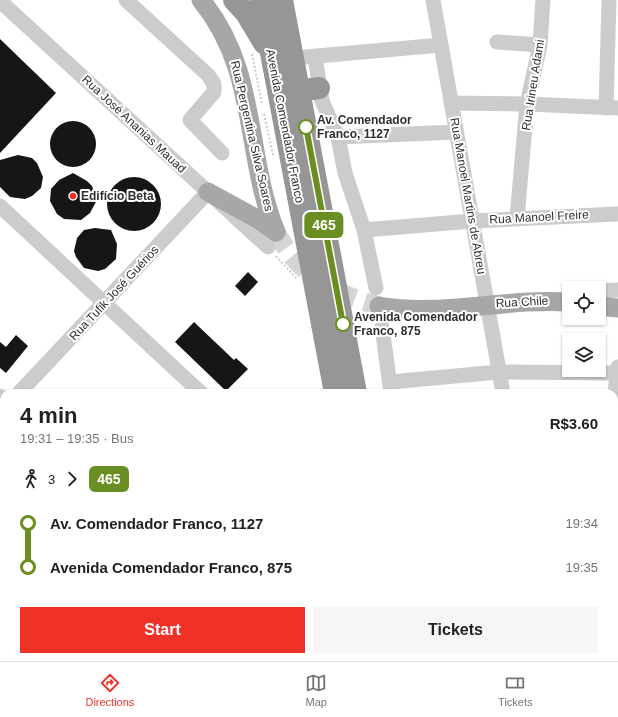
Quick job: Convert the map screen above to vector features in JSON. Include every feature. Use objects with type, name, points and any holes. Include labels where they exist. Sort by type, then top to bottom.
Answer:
[{"type":"highway","points":[[234,0],[246,13],[272,54]]},
{"type":"highway","name":"Avenida Comendador Franco","points":[[261,0],[334,389]]},
{"type":"highway","name":"Avenida Comendador Franco","points":[[282,0],[293,59],[309,90],[355,389]]},
{"type":"main road","name":"Rua Pergentina Silva Soares","points":[[200,0],[226,37],[236,63],[248,109],[272,240]]},
{"type":"main road","points":[[208,192],[233,202],[247,202],[253,197],[261,180]]},
{"type":"main road","points":[[208,192],[261,221],[272,240]]},
{"type":"main road","name":"Rua Chile","points":[[378,297],[418,310],[533,301],[562,302]]},
{"type":"main road","points":[[606,307],[618,308]]},
{"type":"street","points":[[126,0],[208,76],[214,84],[214,92],[190,120],[222,153]]},
{"type":"street","name":"Rua Manoel Martins de Abreu","points":[[433,0],[502,389]]},
{"type":"street","name":"Rua Irineu Adami","points":[[517,218],[527,104],[540,45],[543,0]]},
{"type":"street","points":[[451,103],[527,104],[612,108],[609,0]]},
{"type":"street","name":"Rua José Ananias Mauad","points":[[0,1],[208,192]]},
{"type":"street","points":[[498,42],[540,45]]},
{"type":"street","points":[[293,59],[441,45]]},
{"type":"street","name":"Avenida Comendador Franco","points":[[316,57],[309,90],[322,101],[338,137],[345,173],[364,230],[378,297]]},
{"type":"street","points":[[338,137],[456,132]]},
{"type":"street","name":"Rua Tufik José Guérios","points":[[23,389],[208,192]]},
{"type":"street","points":[[0,206],[197,389]]},
{"type":"street","name":"Rua Manoel Freire","points":[[364,230],[517,218],[618,214]]},
{"type":"street","points":[[606,291],[618,290]]},
{"type":"street","points":[[533,301],[554,293],[562,292]]},
{"type":"street","points":[[533,301],[554,309],[562,310]]},
{"type":"street","points":[[606,316],[618,317]]},
{"type":"street","points":[[382,327],[390,387],[499,372],[618,370],[615,389]]},
{"type":"path","points":[[251,48],[274,158]]},
{"type":"path","points":[[272,240],[301,284]]},
{"type":"building","points":[[0,39],[56,93],[0,153]]},
{"type":"building","points":[[73,121],[86,125],[92,131],[96,144],[92,157],[86,163],[73,167],[60,163],[54,157],[50,144],[54,131],[60,125]]},
{"type":"building","points":[[18,155],[32,158],[37,163],[43,177],[41,188],[32,196],[25,199],[10,197],[0,187],[0,160]]},
{"type":"building","name":"Edifício Beta","points":[[73,173],[87,181],[92,186],[97,200],[90,213],[81,220],[64,219],[57,214],[50,201],[51,189],[59,180]]},
{"type":"building","points":[[134,177],[144,179],[153,185],[159,194],[161,204],[159,214],[153,223],[144,229],[134,231],[124,229],[115,223],[109,214],[107,204],[109,194],[115,185],[124,179]]},
{"type":"building","points":[[95,228],[111,230],[117,244],[116,259],[105,269],[98,271],[84,268],[76,257],[74,251],[77,238],[84,230]]},
{"type":"building","points":[[248,272],[258,282],[245,296],[235,286]]},
{"type":"building","points":[[194,322],[234,360],[236,358],[248,369],[228,389],[224,389],[175,342]]},
{"type":"building","points":[[16,335],[28,346],[6,373],[0,368],[0,342],[6,347]]},
{"type":"tunnel","points":[[276,232],[285,247],[296,260],[319,281],[346,295],[379,306]]},
{"type":"bus line","name":"465","points":[[306,127],[343,324]]},
{"type":"place","name":"Av. Comendador Franco, 1127","points":[[306,127]]},
{"type":"place","name":"Edifício Beta","points":[[73,196]]},
{"type":"place","name":"Avenida Comendador Franco, 875","points":[[343,324]]}]
